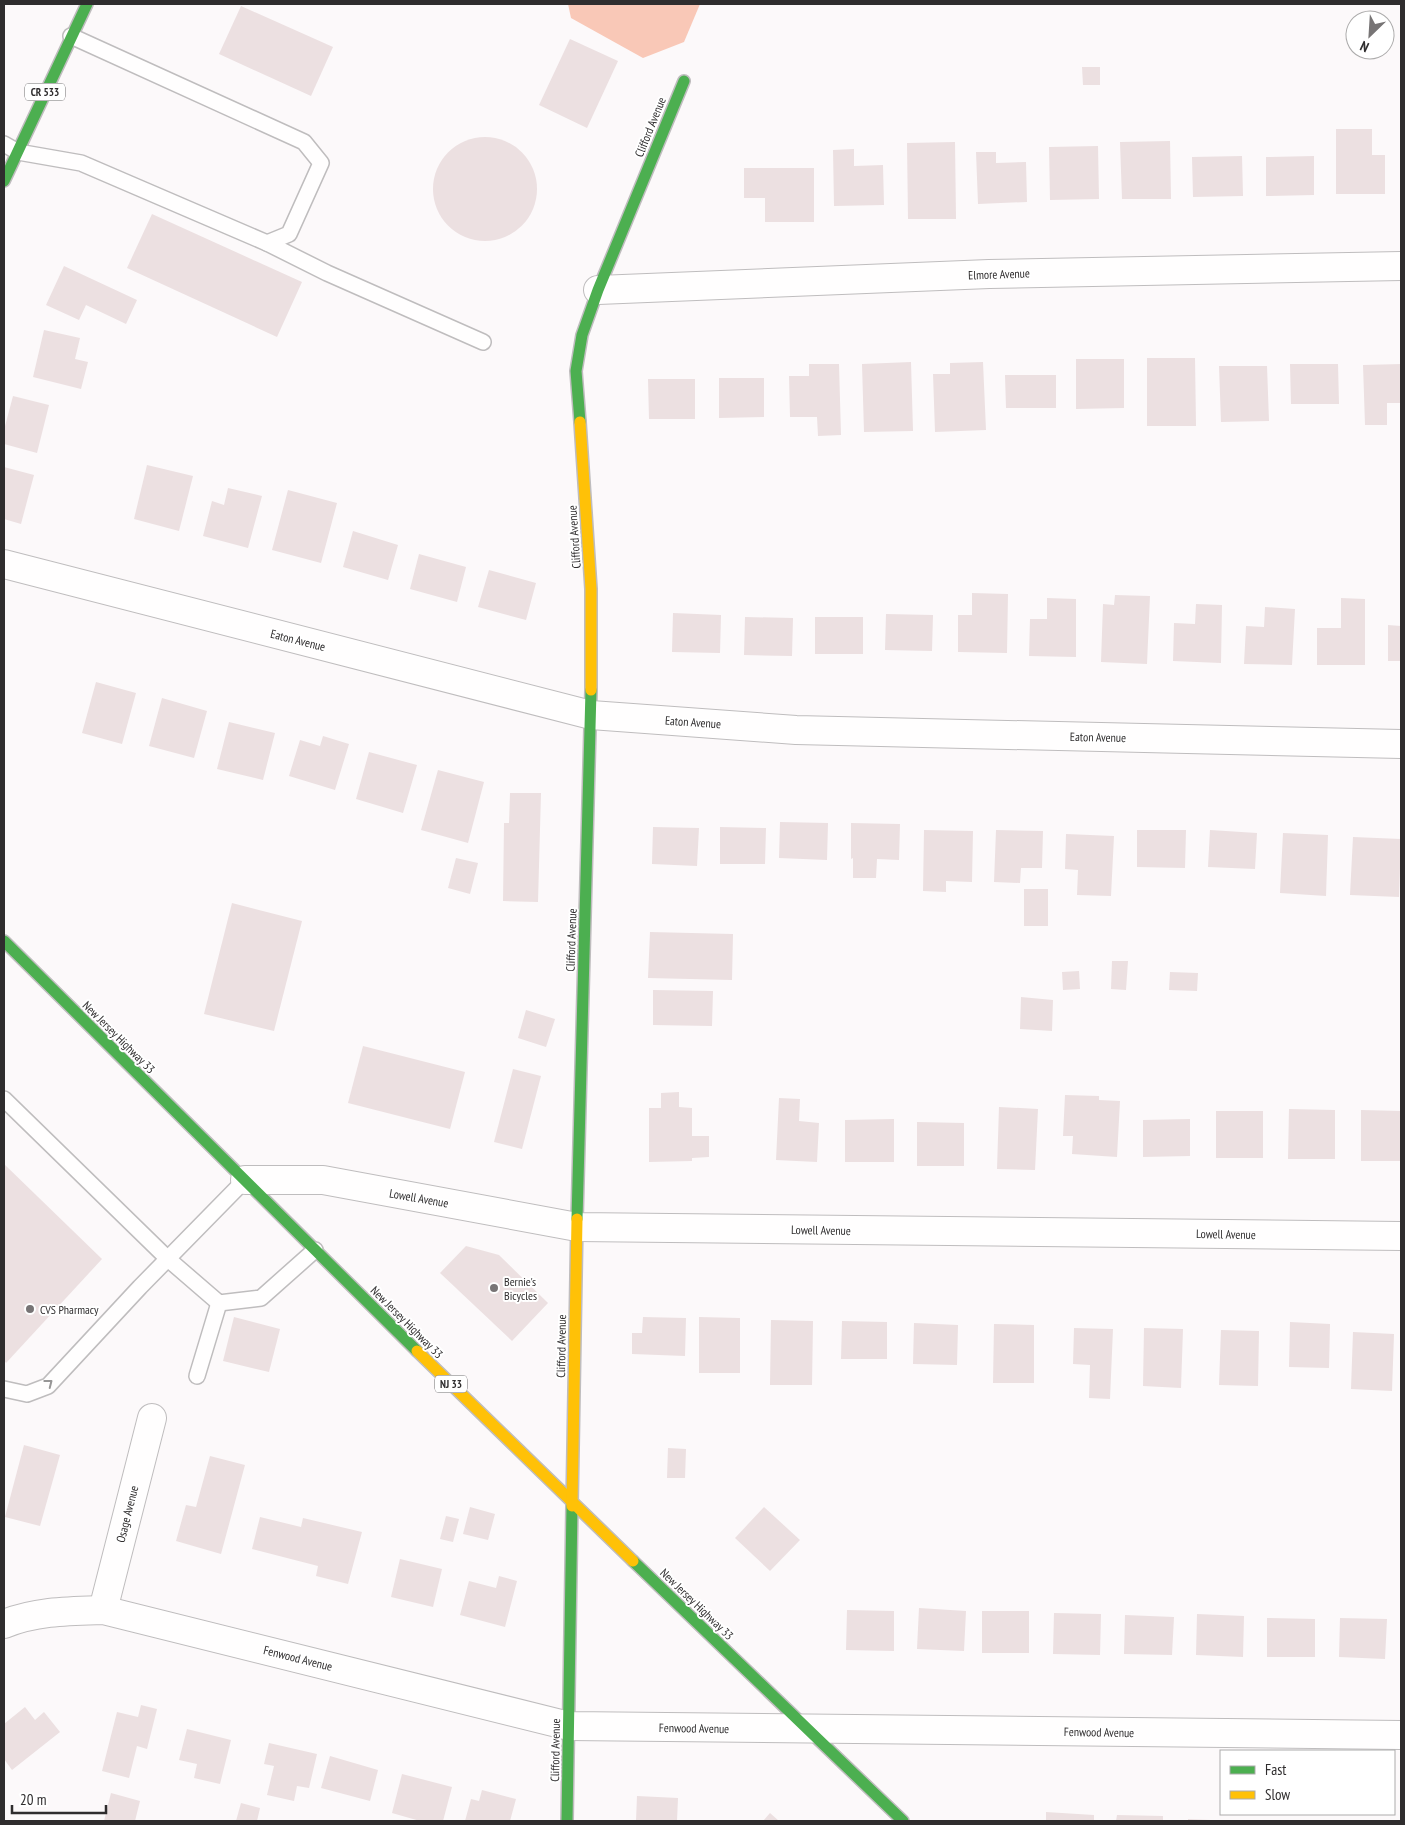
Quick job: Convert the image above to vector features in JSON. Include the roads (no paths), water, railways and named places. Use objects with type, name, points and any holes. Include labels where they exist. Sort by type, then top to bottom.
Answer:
[{"type":"street","name":"CR 533","points":[[4,181],[86,4]]},
{"type":"street","name":"Clifford Avenue","points":[[567,1821],[577,1227],[591,715],[591,589],[576,371],[582,335],[598,290],[684,81]]},
{"type":"street","name":"Elmore Avenue","points":[[598,290],[989,274],[1401,266]]},
{"type":"street","name":"Eaton Avenue","points":[[4,564],[591,715],[796,730],[1401,744]]},
{"type":"street","name":"New Jersey Highway 33","points":[[4,942],[573,1503],[903,1821]]},
{"type":"street","name":"Lowell Avenue","points":[[245,1180],[323,1180],[577,1227],[1401,1236]]},
{"type":"street","name":"Osage Avenue","points":[[103,1610],[152,1418]]},
{"type":"street","name":"Fenwood Avenue","points":[[4,1624],[20,1617],[57,1611],[103,1610],[569,1726],[1401,1735]]},
{"type":"lane","points":[[71,36],[304,142],[321,163],[289,234],[267,243]]},
{"type":"lane","points":[[4,144],[18,152],[81,163],[267,243],[327,273],[483,342]]},
{"type":"lane","points":[[4,1099],[168,1259],[219,1303],[261,1298],[315,1250]]},
{"type":"lane","points":[[4,1389],[27,1394],[48,1386],[140,1287],[245,1180]]},
{"type":"lane","points":[[196,1376],[219,1303]]},
{"type":"place","name":"Bernie's Bicycles","points":[[494,1288]]},
{"type":"place","name":"CVS Pharmacy","points":[[30,1309]]}]
